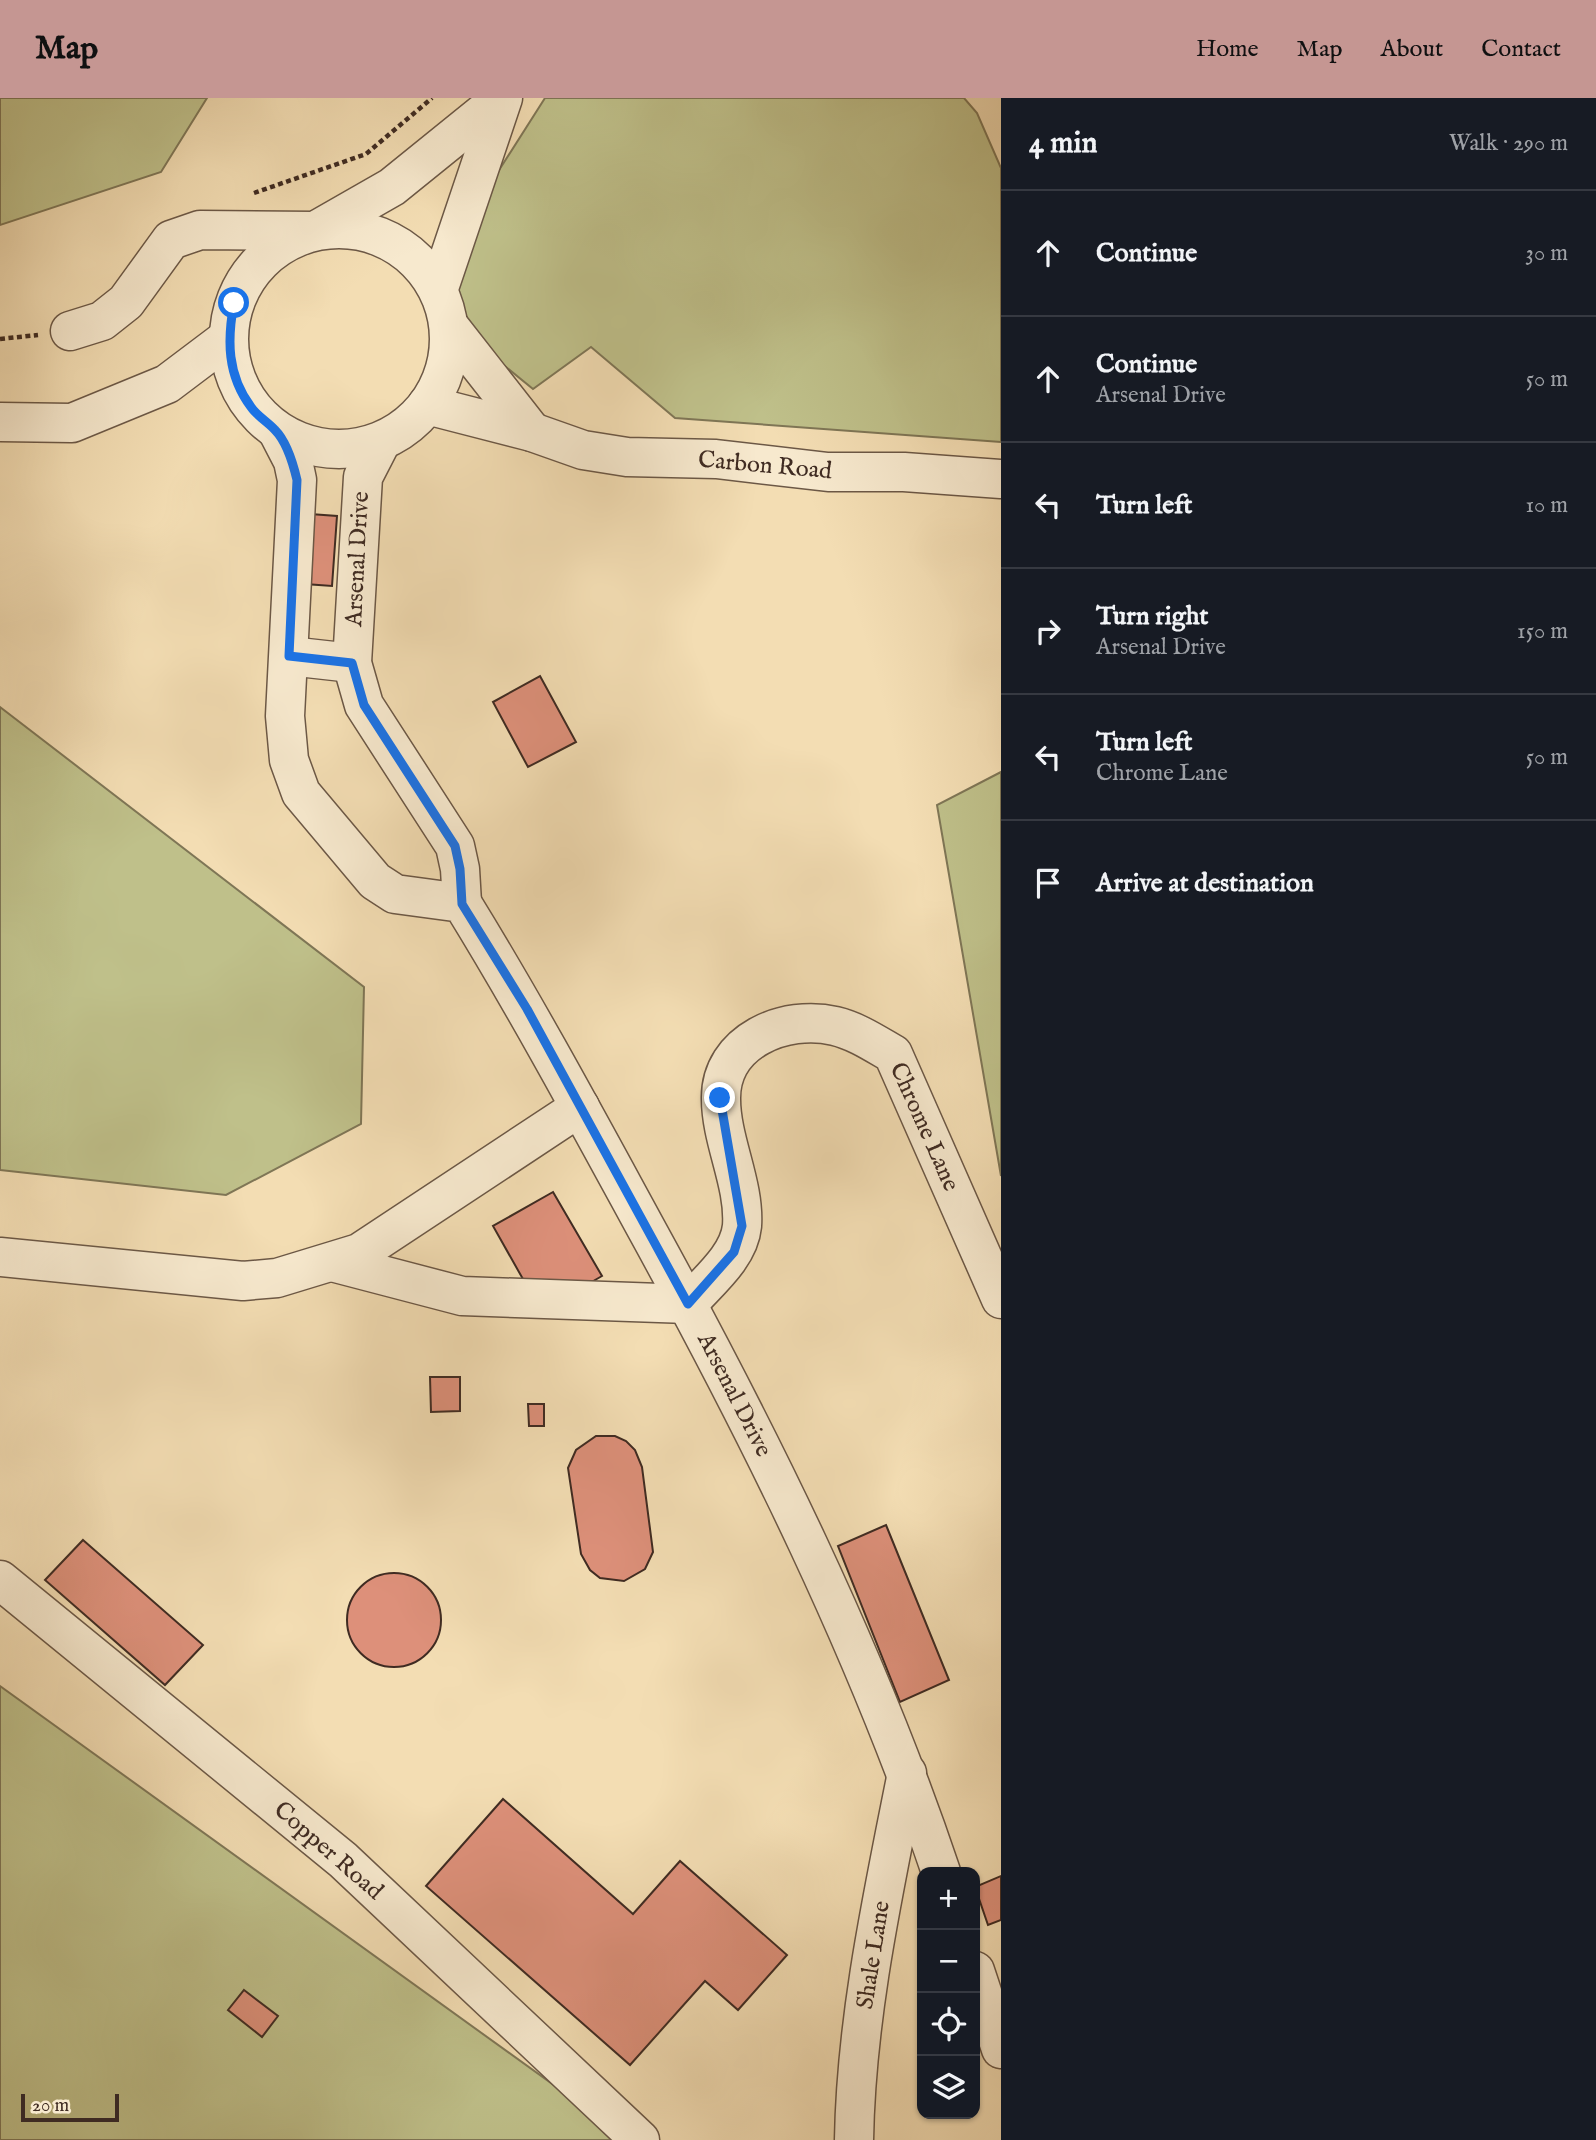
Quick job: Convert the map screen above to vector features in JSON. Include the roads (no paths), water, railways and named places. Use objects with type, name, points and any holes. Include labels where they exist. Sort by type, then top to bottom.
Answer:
[{"type":"lane","points":[[70,331],[102,321],[126,302],[171,240],[201,230],[316,231],[354,230],[390,240],[418,262],[439,288],[449,326],[448,362],[435,395],[427,405],[412,423],[382,442],[346,450],[311,447],[278,432],[251,408],[234,377],[228,338],[234,303],[252,270],[281,245],[316,231],[392,187],[502,98]]},
{"type":"lane","points":[[439,288],[502,98]]},
{"type":"lane","points":[[449,326],[532,432]]},
{"type":"lane","points":[[0,422],[72,423],[167,384],[228,338]]},
{"type":"lane","points":[[167,384],[234,377]]},
{"type":"lane","name":"Carbon Road","points":[[427,405],[532,432],[583,450],[627,457],[716,459],[828,472],[904,472],[1001,479]]},
{"type":"lane","points":[[278,432],[293,461],[297,480],[285,716],[289,760],[301,793],[375,881],[395,894],[462,904]]},
{"type":"lane","name":"Arsenal Drive","points":[[382,442],[362,477],[352,663],[364,705],[455,846],[460,869],[462,904],[527,1009],[688,1304],[812,1552],[908,1771],[940,1867]]},
{"type":"lane","points":[[289,656],[352,663]]},
{"type":"lane","name":"Chrome Lane","points":[[688,1304],[734,1252],[742,1226],[720,1098],[726,1075],[743,1044],[767,1031],[801,1025],[833,1026],[863,1037],[892,1054],[1001,1299]]},
{"type":"lane","points":[[0,1257],[243,1281],[277,1278],[359,1253],[580,1107]]},
{"type":"lane","points":[[332,1262],[462,1296],[688,1304]]},
{"type":"lane","name":"Copper Road","points":[[0,1580],[343,1860],[640,2140]]},
{"type":"lane","name":"Shale Lane","points":[[854,2140],[854,2095],[876,1925],[908,1771]]},
{"type":"lane","points":[[980,1986],[1001,2049]]}]
